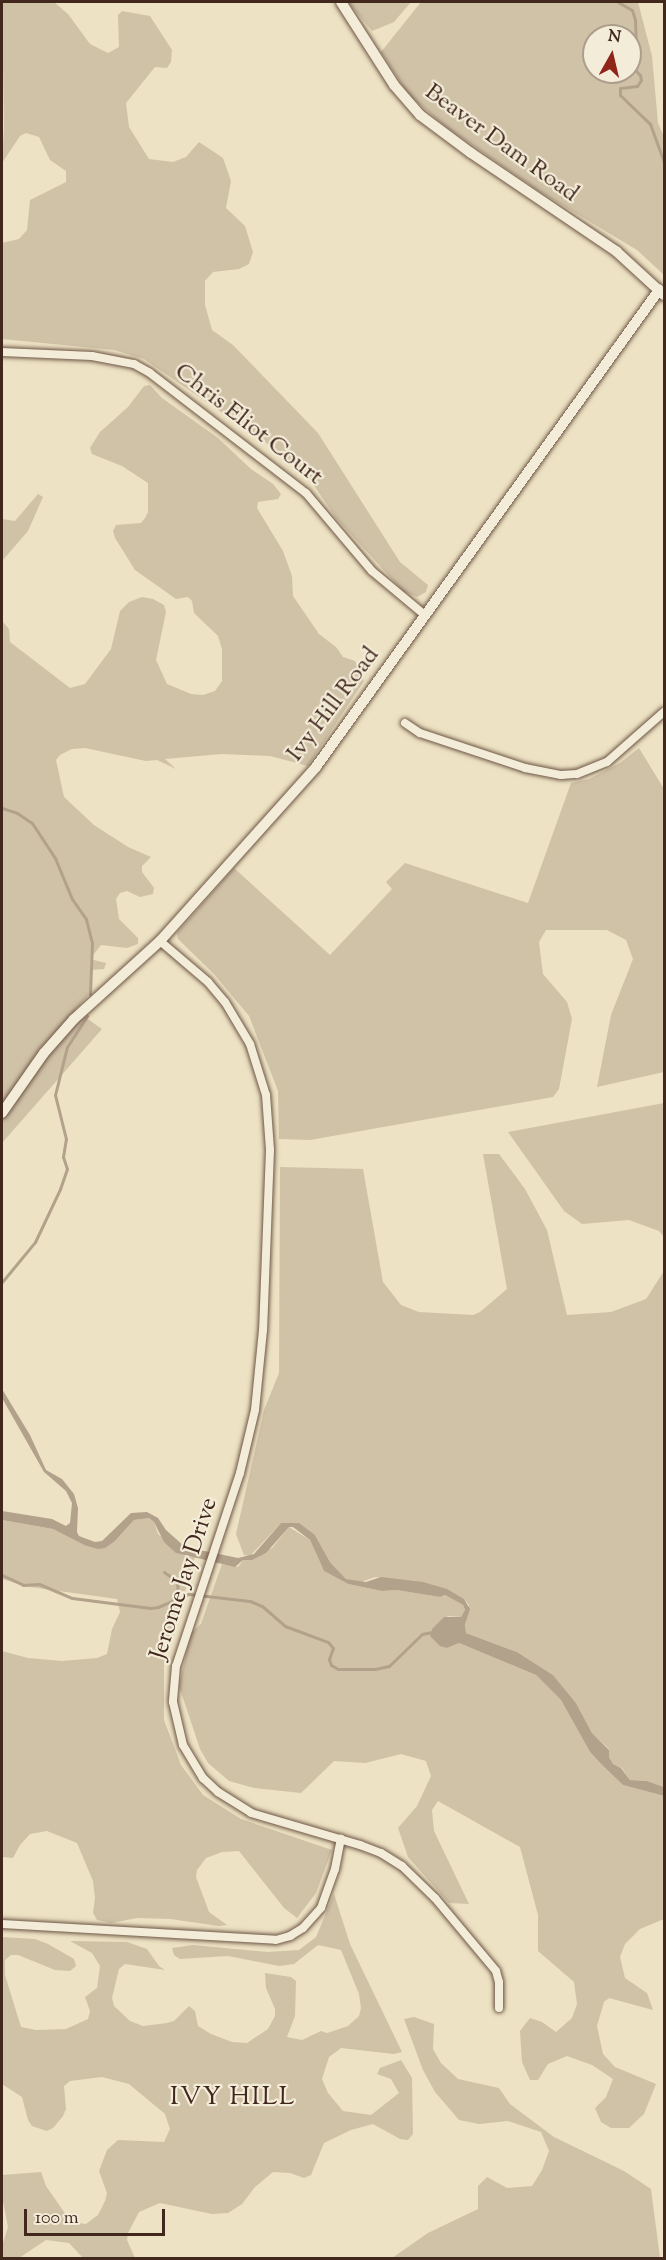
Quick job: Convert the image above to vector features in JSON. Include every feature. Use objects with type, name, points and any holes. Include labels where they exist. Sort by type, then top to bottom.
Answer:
[{"type":"street","name":"Beaver Dam Road","points":[[341,2],[394,85],[423,117],[617,252],[662,292]]},
{"type":"street","name":"Ivy Hill Road","points":[[2,1113],[44,1053],[74,1019],[160,940],[316,767],[662,292]]},
{"type":"street","name":"Chris Eliot Court","points":[[2,352],[92,356],[134,364],[150,373],[306,494],[372,571],[426,616]]},
{"type":"street","points":[[405,723],[420,733],[518,766],[561,775],[577,774],[607,762],[664,712]]},
{"type":"street","name":"Jerome Jay Drive","points":[[160,940],[208,982],[238,1021],[259,1069],[268,1120],[260,1372],[240,1473],[191,1617],[173,1684],[176,1723],[191,1761],[218,1792],[251,1813],[381,1853],[418,1879],[496,1971],[499,1982],[499,2008]]},
{"type":"street","points":[[2,1924],[276,1940],[291,1936],[303,1928],[321,1908],[335,1869],[341,1839]]},
{"type":"shaded area","points":[[2,2],[54,2],[68,14],[90,44],[108,53],[119,47],[118,15],[122,11],[150,16],[172,50],[171,62],[167,68],[155,67],[126,103],[129,127],[149,159],[173,162],[186,157],[199,142],[223,158],[231,181],[226,208],[245,226],[253,252],[249,264],[239,269],[213,272],[205,281],[205,305],[212,330],[233,345],[318,433],[400,562],[428,585],[426,592],[417,597],[403,591],[336,518],[311,481],[275,449],[144,359],[114,350],[2,339],[2,243],[19,239],[27,230],[30,200],[66,182],[66,171],[50,160],[39,137],[26,133],[20,136],[2,163],[4,127]]},
{"type":"shaded area","points":[[348,2],[411,2],[394,22],[372,31]]},
{"type":"shaded area","points":[[421,2],[638,2],[652,56],[658,123],[664,137],[664,275],[637,250],[542,193],[446,127],[409,95],[381,52]]},
{"type":"shaded area","points":[[150,385],[162,398],[218,438],[251,469],[273,484],[281,494],[278,499],[258,502],[257,508],[283,551],[292,576],[293,596],[319,634],[336,647],[343,657],[355,661],[364,681],[308,766],[270,756],[221,754],[165,759],[176,769],[157,760],[146,761],[85,748],[72,749],[60,755],[56,760],[64,797],[94,825],[128,847],[151,857],[142,866],[142,872],[154,888],[153,894],[140,897],[127,891],[120,893],[116,899],[119,919],[138,938],[138,944],[127,948],[101,945],[90,959],[106,963],[104,969],[91,970],[92,991],[75,1010],[102,1029],[2,1143],[2,621],[9,629],[10,642],[70,688],[85,684],[111,649],[120,611],[129,602],[142,597],[153,599],[164,605],[166,612],[156,660],[167,684],[191,694],[203,695],[215,691],[222,681],[222,649],[218,636],[194,613],[192,601],[188,597],[176,599],[135,570],[115,538],[113,531],[116,525],[141,523],[145,518],[148,512],[148,483],[122,466],[92,454],[90,448],[100,432],[128,407],[144,386]]},
{"type":"shaded area","points":[[38,494],[43,497],[28,531],[2,561],[2,519],[15,521]]},
{"type":"shaded area","points":[[639,748],[664,789],[664,1072],[597,1087],[611,1015],[633,959],[626,940],[607,930],[546,930],[539,942],[543,974],[567,1002],[572,1019],[559,1089],[553,1097],[310,1140],[279,1139],[278,1091],[249,1016],[214,974],[178,939],[177,933],[234,868],[330,955],[392,889],[386,882],[405,863],[528,903],[571,783],[589,779],[620,763]]},
{"type":"shaded area","points":[[664,1103],[664,1237],[659,1231],[629,1220],[582,1224],[564,1211],[508,1132]]},
{"type":"shaded area","points":[[483,1154],[499,1154],[525,1189],[547,1230],[567,1315],[611,1312],[646,1299],[664,1271],[664,1787],[647,1781],[630,1780],[622,1768],[613,1764],[609,1757],[609,1749],[592,1733],[576,1703],[553,1675],[517,1652],[466,1633],[465,1623],[469,1605],[464,1599],[400,1580],[375,1577],[361,1582],[346,1579],[330,1562],[315,1535],[281,1523],[250,1556],[244,1555],[236,1534],[264,1410],[279,1373],[280,1167],[363,1169],[383,1282],[401,1305],[419,1312],[473,1315],[480,1312],[507,1289]]},
{"type":"shaded area","points":[[2,1389],[30,1435],[46,1470],[62,1479],[74,1494],[78,1508],[77,1532],[79,1536],[95,1542],[102,1541],[131,1513],[147,1512],[158,1518],[166,1530],[185,1547],[238,1558],[254,1554],[281,1523],[299,1523],[315,1535],[330,1562],[346,1579],[366,1582],[381,1577],[423,1582],[447,1589],[464,1599],[470,1609],[465,1624],[466,1633],[517,1652],[553,1675],[576,1703],[592,1733],[609,1750],[609,1757],[613,1764],[621,1768],[630,1780],[647,1781],[664,1787],[664,1796],[623,1785],[590,1752],[561,1700],[536,1675],[459,1643],[447,1648],[440,1646],[430,1636],[432,1629],[444,1617],[461,1617],[465,1610],[463,1605],[445,1595],[440,1597],[396,1590],[382,1591],[348,1584],[324,1571],[310,1540],[293,1527],[289,1527],[266,1553],[252,1560],[243,1560],[235,1567],[176,1553],[164,1542],[154,1522],[149,1518],[134,1520],[115,1541],[105,1548],[98,1549],[84,1545],[53,1529],[2,1520],[2,1511],[52,1519],[66,1526],[70,1523],[72,1503],[66,1491],[44,1472],[2,1398]]},
{"type":"shaded area","points":[[149,1518],[154,1522],[158,1534],[185,1556],[195,1557],[164,1664],[164,1720],[181,1765],[203,1795],[241,1819],[332,1850],[316,1893],[297,1918],[284,1908],[239,1851],[222,1852],[206,1858],[197,1870],[196,1877],[209,1912],[227,1925],[219,1926],[170,1919],[137,1918],[111,1923],[97,1920],[93,1913],[95,1898],[93,1881],[77,1843],[47,1831],[30,1834],[20,1845],[13,1858],[2,1857],[2,1651],[28,1658],[62,1661],[97,1658],[107,1654],[112,1629],[120,1612],[117,1599],[30,1587],[2,1579],[2,1520],[53,1529],[84,1545],[115,1541],[134,1520]]},
{"type":"shaded area","points":[[289,1527],[310,1540],[324,1571],[348,1584],[382,1591],[396,1590],[440,1597],[445,1595],[463,1605],[465,1610],[461,1617],[448,1616],[430,1632],[447,1648],[459,1643],[536,1675],[561,1700],[590,1752],[623,1785],[664,1796],[664,1919],[640,1929],[625,1944],[620,1957],[625,1978],[647,1993],[653,2010],[609,1998],[604,2002],[597,2026],[603,2054],[615,2067],[656,2084],[644,2114],[629,2128],[611,2128],[601,2122],[595,2108],[606,2097],[613,2079],[592,2065],[567,2056],[548,2064],[538,2080],[530,2080],[522,2062],[520,2031],[530,2018],[542,2022],[556,2032],[572,2018],[577,2004],[574,1982],[538,1951],[538,1915],[520,1847],[438,1801],[432,1810],[434,1831],[469,1904],[449,1903],[408,1857],[398,1828],[417,1806],[431,1776],[426,1761],[401,1754],[365,1763],[334,1761],[301,1793],[254,1788],[229,1781],[208,1763],[200,1749],[179,1686],[191,1633],[201,1624],[222,1564],[238,1567],[243,1560],[272,1548]]},
{"type":"shaded area","points":[[334,1894],[350,1944],[402,2052],[394,2054],[341,2048],[329,2057],[322,2079],[328,2093],[343,2111],[371,2115],[399,2093],[391,2079],[377,2074],[380,2068],[401,2060],[412,2078],[413,2134],[408,2140],[400,2139],[373,2124],[351,2130],[324,2143],[311,2175],[304,2178],[290,2173],[273,2172],[255,2187],[242,2204],[228,2213],[212,2214],[160,2203],[139,2212],[128,2233],[127,2240],[135,2258],[83,2258],[69,2243],[46,2240],[19,2258],[2,2258],[2,2246],[8,2227],[2,2196],[2,2175],[41,2172],[46,2186],[71,2222],[86,2224],[98,2215],[105,2201],[107,2193],[99,2171],[107,2150],[118,2140],[164,2142],[170,2129],[165,2114],[129,2084],[102,2077],[70,2081],[64,2086],[66,2109],[53,2128],[47,2131],[32,2126],[28,2120],[22,2097],[2,2084],[2,1937],[35,1939],[48,1944],[74,1959],[76,1966],[70,1971],[55,1970],[18,1955],[11,1955],[5,1960],[5,1975],[21,2027],[36,2030],[66,2029],[88,2019],[90,2011],[85,1997],[97,1988],[100,1966],[92,1953],[70,1941],[127,1942],[147,1949],[159,1966],[165,1970],[125,1964],[119,1969],[112,1998],[114,2006],[130,2021],[143,2026],[167,2023],[174,2021],[189,2006],[195,2011],[198,2026],[232,2042],[247,2043],[268,2029],[275,2016],[275,2009],[266,1988],[265,1973],[291,1977],[296,1981],[295,2016],[287,2037],[302,2040],[321,2031],[327,2033],[348,2026],[359,2016],[361,2008],[359,1994],[341,1950],[318,1945],[294,1964],[279,1966],[228,1956],[180,1959],[174,1955],[172,1948],[193,1945],[268,1952],[299,1950],[316,1937]]},
{"type":"shaded area","points":[[414,2017],[434,2024],[433,2049],[441,2063],[458,2079],[499,2088],[510,2104],[554,2137],[624,2171],[651,2189],[660,2258],[392,2258],[428,2233],[478,2209],[478,2186],[487,2177],[507,2188],[532,2186],[542,2170],[549,2151],[541,2132],[508,2121],[479,2124],[459,2120],[435,2092],[423,2070],[404,2019]]},
{"type":"waterway","points":[[618,2],[632,10],[635,24]]},
{"type":"waterway","points":[[638,84],[620,88],[620,95],[650,124],[664,162]]},
{"type":"waterway","points":[[2,808],[17,813],[32,823],[55,858],[72,899],[86,919],[92,943],[90,994]]},
{"type":"waterway","points":[[2,1282],[35,1242],[67,1169],[63,1157],[66,1139],[55,1095],[67,1047],[87,1016]]},
{"type":"waterway","points":[[164,1572],[177,1581],[178,1596]]},
{"type":"waterway","points":[[2,1575],[23,1585],[39,1584],[72,1598],[150,1608],[189,1594],[250,1601],[262,1606],[285,1626],[328,1642],[333,1648],[329,1659],[331,1665],[338,1669],[375,1669],[389,1666],[422,1634],[432,1632]]},
{"type":"district","name":"IVY HILL","points":[[233,2098]]}]
